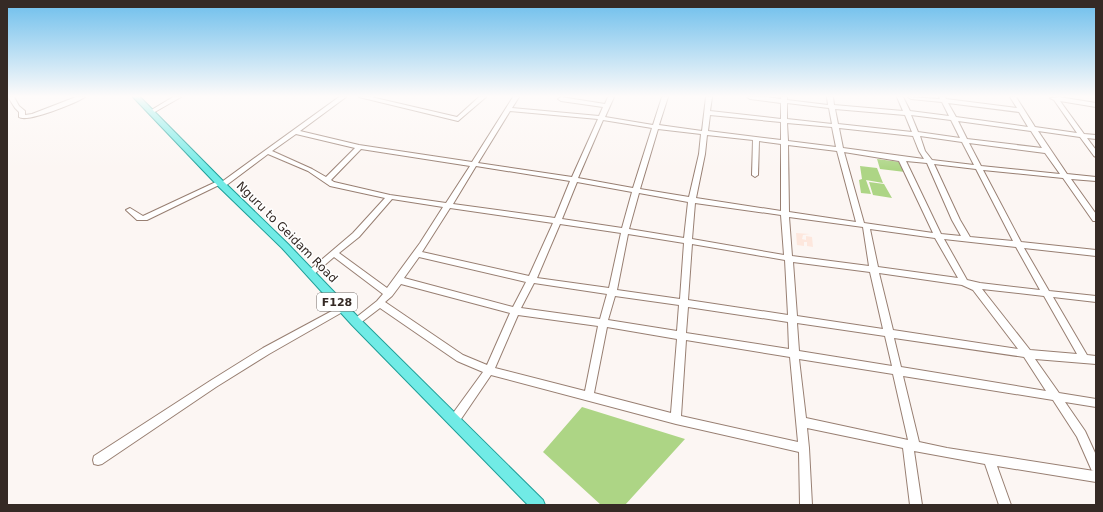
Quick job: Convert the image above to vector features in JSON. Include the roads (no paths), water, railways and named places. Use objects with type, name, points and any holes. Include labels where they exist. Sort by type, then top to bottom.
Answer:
[{"type":"main road","name":"Nguru to Geidam Road","points":[[160,121],[285,246],[356,322],[534,503]]},
{"type":"street","points":[[130,210],[140,218],[144,218],[221,183],[268,152],[311,121]]},
{"type":"street","points":[[356,322],[380,303],[399,280],[448,206],[501,121]]},
{"type":"street","points":[[454,420],[479,382],[489,370],[515,311],[532,280],[601,121]]},
{"type":"street","points":[[620,121],[657,127],[786,142],[902,160],[929,161],[980,168],[1096,178]]},
{"type":"street","points":[[589,396],[603,323],[612,292],[625,231],[636,190],[659,121]]},
{"type":"street","points":[[676,418],[692,200],[702,154],[706,121]]},
{"type":"street","points":[[806,505],[804,448],[794,354],[785,213],[785,121],[917,134],[1047,151]]},
{"type":"street","points":[[835,121],[840,150],[851,194],[864,225],[898,372],[911,445],[916,505]]},
{"type":"street","points":[[911,121],[922,151],[929,161],[966,239]]},
{"type":"street","points":[[955,121],[1018,244],[1084,359]]},
{"type":"street","points":[[971,121],[1096,137]]},
{"type":"street","points":[[1028,121],[1047,151],[1096,218]]},
{"type":"street","points":[[1071,121],[1096,155]]},
{"type":"street","points":[[296,132],[359,147],[575,179],[692,200],[938,236],[1096,253]]},
{"type":"street","points":[[755,175],[754,164],[756,139]]},
{"type":"street","points":[[327,182],[359,147]]},
{"type":"street","points":[[268,152],[310,170],[327,182],[343,187],[390,196],[448,206],[558,220],[688,240],[788,258],[964,282],[980,286],[1096,300]]},
{"type":"street","points":[[902,160],[938,236],[964,282],[976,288],[1027,354],[1081,434],[1095,461]]},
{"type":"street","points":[[310,273],[356,235],[390,196]]},
{"type":"street","points":[[334,253],[388,294]]},
{"type":"street","points":[[417,254],[532,280],[1027,354],[1096,360]]},
{"type":"street","points":[[399,280],[515,311],[603,323],[1096,404]]},
{"type":"street","points":[[380,303],[460,358],[489,370],[676,418],[804,448]]},
{"type":"street","points":[[98,460],[259,355],[343,308]]},
{"type":"street","points":[[802,422],[988,460],[1096,477]]},
{"type":"street","points":[[988,460],[1006,505]]}]
